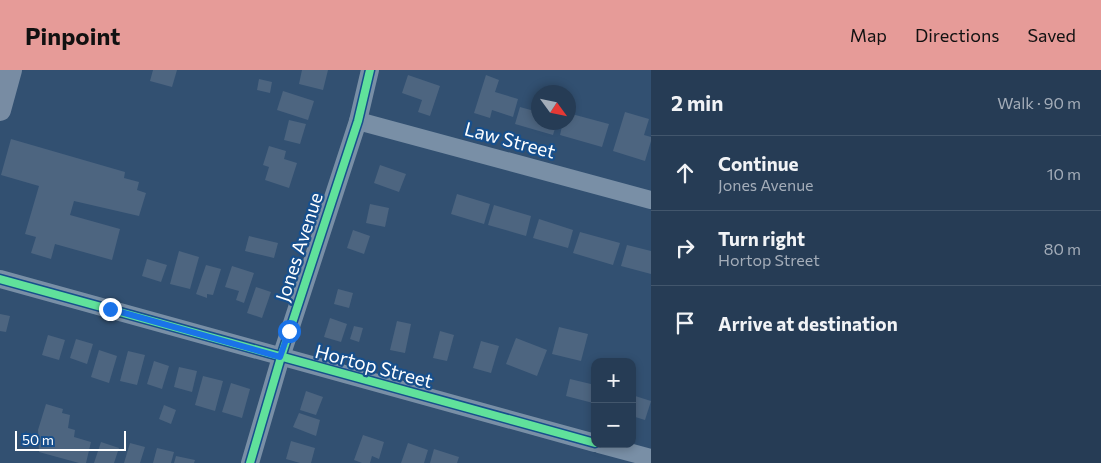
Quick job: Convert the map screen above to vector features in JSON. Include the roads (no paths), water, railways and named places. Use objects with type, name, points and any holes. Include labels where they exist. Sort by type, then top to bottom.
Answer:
[{"type":"main road","points":[[0,110],[12,70]]},
{"type":"street","name":"Jones Avenue","points":[[250,463],[280,357],[358,120],[370,70]]},
{"type":"street","name":"Law Street","points":[[358,120],[651,200]]},
{"type":"street","name":"Hortop Street","points":[[0,279],[591,442]]},
{"type":"street","points":[[614,448],[651,458]]}]
